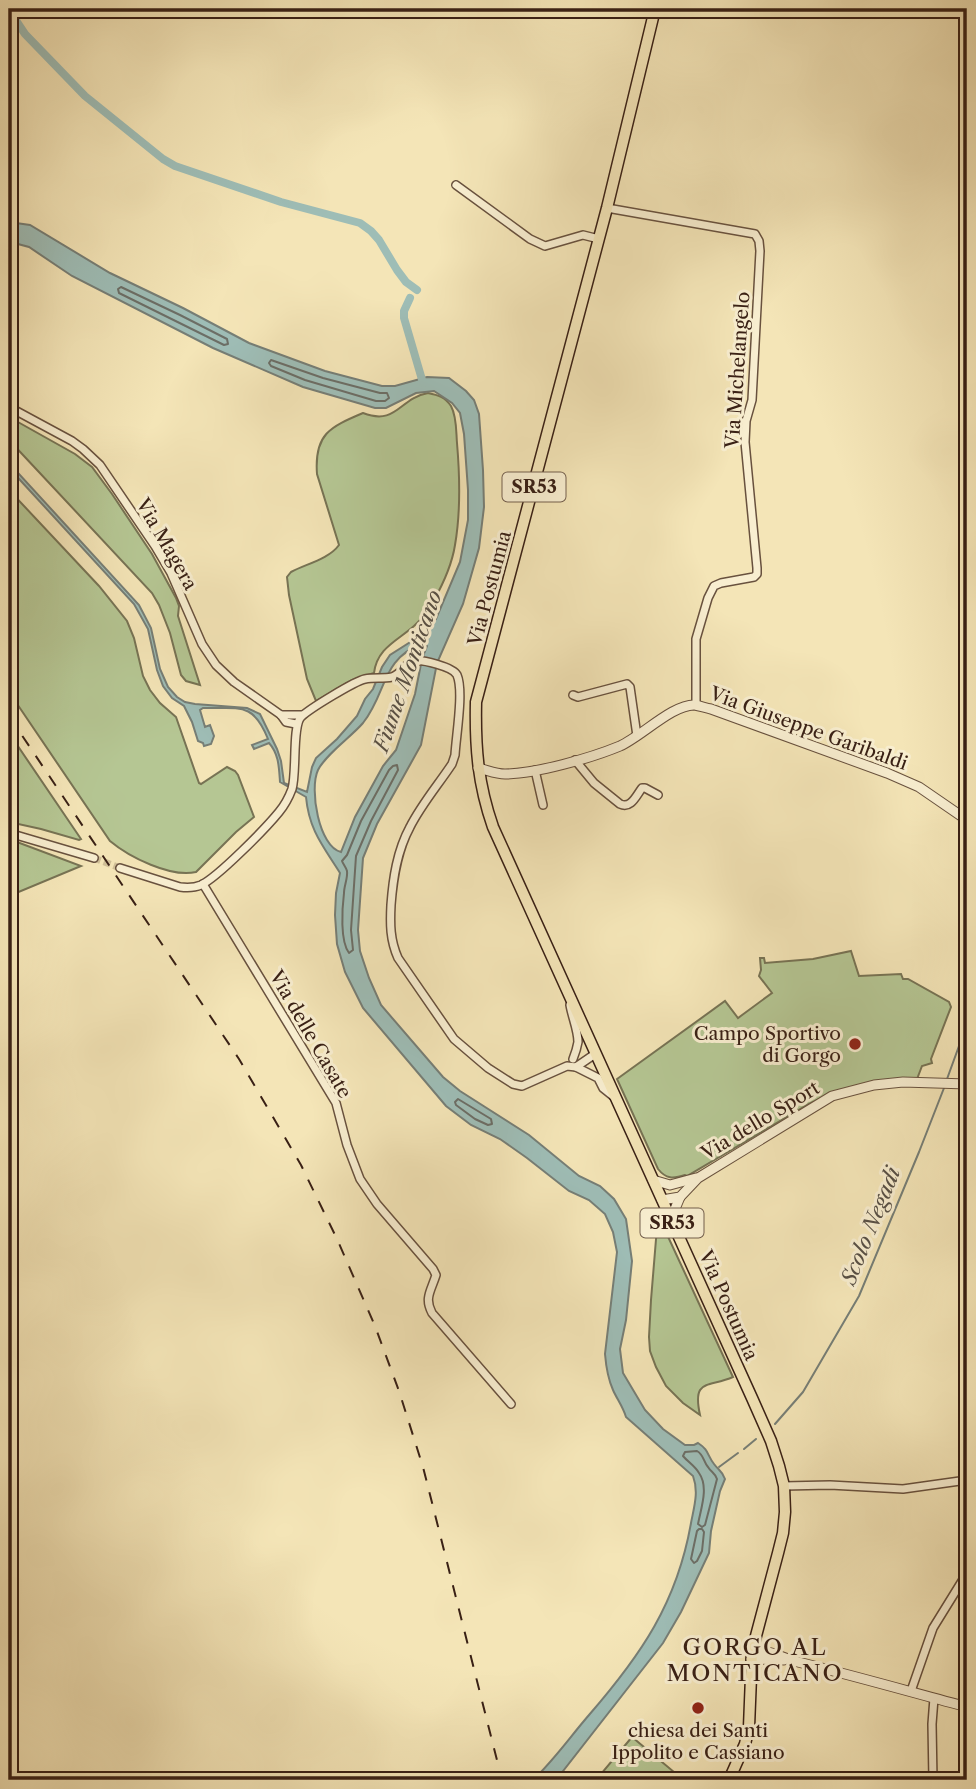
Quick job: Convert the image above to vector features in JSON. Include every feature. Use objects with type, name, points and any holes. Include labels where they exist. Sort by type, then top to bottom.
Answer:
[{"type":"main road","name":"SR53","points":[[607,208],[655,9]]},
{"type":"main road","name":"Via Postumia","points":[[607,208],[476,702],[475,740],[479,776],[493,827],[771,1441],[784,1486],[783,1533],[751,1655],[749,1727],[745,1744],[729,1780]]},
{"type":"street","points":[[456,186],[530,239],[545,246],[583,235],[599,239]]},
{"type":"street","name":"Via Michelangelo","points":[[607,208],[755,234],[759,241],[754,372],[745,442],[757,574],[714,586],[708,598],[695,639],[696,705]]},
{"type":"street","name":"Via Magera","points":[[9,407],[72,441],[100,465],[171,573],[202,645],[216,665],[234,682],[281,715],[295,737]]},
{"type":"street","points":[[120,868],[180,887],[191,888],[203,884],[222,869],[279,812],[292,789],[295,776],[296,724],[302,715],[352,684],[396,675],[412,662],[448,668],[456,674],[459,685],[455,755],[452,764],[410,825],[401,848],[391,901],[392,942],[398,958],[454,1039],[488,1068],[513,1084],[522,1086],[595,1054]]},
{"type":"street","points":[[573,695],[578,697],[627,684],[630,687],[637,736]]},
{"type":"street","name":"Via Giuseppe Garibaldi","points":[[479,776],[536,770],[620,746],[677,709],[696,705],[887,773],[919,787],[967,820]]},
{"type":"street","points":[[281,715],[302,715]]},
{"type":"street","points":[[286,722],[296,724]]},
{"type":"street","points":[[575,760],[594,783],[620,804],[629,805],[642,788],[658,796]]},
{"type":"street","points":[[536,770],[543,806]]},
{"type":"street","name":"Via Giuseppe Garibaldi","points":[[479,776],[505,774]]},
{"type":"street","points":[[9,833],[94,858]]},
{"type":"street","name":"Via delle Casate","points":[[203,884],[337,1103],[347,1145],[360,1179],[377,1204],[433,1269],[436,1275],[427,1298],[432,1313],[511,1404]]},
{"type":"street","points":[[569,998],[578,1044],[572,1064]]},
{"type":"street","points":[[572,1064],[598,1078],[615,1098]]},
{"type":"street","name":"Via dello Sport","points":[[680,1197],[698,1178],[832,1096],[874,1085],[903,1082],[967,1084]]},
{"type":"street","points":[[653,1180],[670,1185],[698,1178]]},
{"type":"street","points":[[662,1199],[681,1183]]},
{"type":"street","points":[[662,1199],[680,1197],[673,1225]]},
{"type":"street","points":[[784,1486],[830,1485],[903,1489],[967,1480]]},
{"type":"street","points":[[911,1691],[933,1628],[967,1573]]},
{"type":"street","points":[[757,1630],[764,1650]]},
{"type":"street","points":[[751,1655],[764,1650],[791,1660],[967,1707]]},
{"type":"street","points":[[751,1655],[791,1660]]},
{"type":"street","points":[[933,1780],[934,1698]]},
{"type":"green space","points":[[428,393],[449,403],[456,424],[459,507],[455,545],[449,567],[428,610],[414,626],[383,651],[374,673],[352,680],[316,701],[307,679],[287,577],[291,572],[329,554],[339,545],[317,474],[318,450],[326,434],[341,423],[363,413],[374,416],[391,414],[410,400]]},
{"type":"green space","points":[[9,417],[75,454],[92,467],[112,494],[152,554],[176,598],[178,616],[200,685],[186,681],[181,675],[170,633],[152,593],[9,440]]},
{"type":"green space","points":[[9,490],[99,586],[127,621],[143,676],[160,703],[176,717],[199,783],[227,767],[238,775],[254,817],[196,872],[175,872],[151,865],[110,841],[9,692]]},
{"type":"green space","points":[[9,733],[81,839],[9,822]]},
{"type":"green space","points":[[9,839],[81,866],[9,896]]},
{"type":"green space","points":[[851,951],[859,976],[901,974],[903,979],[908,979],[949,1002],[951,1007],[931,1059],[932,1063],[922,1066],[917,1079],[862,1084],[823,1097],[687,1176],[664,1175],[658,1169],[617,1079],[725,1001],[738,1018],[772,993],[759,976],[760,958],[764,958],[765,963],[813,959]]},
{"type":"green space","points":[[658,1215],[733,1377],[709,1384],[700,1390],[700,1415],[666,1386],[650,1351]]},
{"type":"green space","points":[[632,1737],[674,1772],[667,1780],[596,1780]]},
{"type":"water","points":[[9,222],[30,225],[110,273],[249,343],[325,371],[382,386],[395,386],[427,377],[449,378],[474,400],[479,414],[484,507],[479,548],[463,604],[437,663],[421,745],[377,824],[363,858],[358,930],[360,951],[381,1005],[443,1077],[460,1091],[529,1135],[579,1176],[600,1186],[614,1199],[626,1219],[632,1261],[620,1349],[623,1373],[645,1410],[663,1429],[685,1445],[698,1443],[702,1446],[725,1479],[711,1531],[709,1553],[681,1612],[663,1643],[556,1780],[533,1780],[608,1693],[654,1626],[666,1603],[685,1552],[695,1500],[693,1476],[626,1417],[610,1381],[605,1354],[617,1252],[613,1232],[605,1214],[589,1200],[569,1191],[500,1139],[471,1125],[446,1106],[363,1008],[345,972],[337,944],[335,915],[340,873],[314,828],[306,797],[280,782],[278,761],[272,747],[269,743],[254,749],[252,745],[268,739],[257,718],[235,708],[203,708],[200,710],[205,727],[210,725],[214,736],[211,744],[204,746],[198,741],[184,706],[172,698],[163,686],[148,629],[134,604],[9,468],[9,463],[139,605],[151,628],[160,669],[168,687],[177,697],[185,702],[247,708],[260,714],[277,749],[284,783],[307,792],[316,758],[357,716],[390,655],[415,639],[436,619],[460,562],[468,520],[468,490],[460,413],[452,403],[434,391],[416,393],[386,408],[375,408],[303,387],[213,348],[72,276],[29,247],[14,243],[9,248]],"holes":[[[423,643],[427,646],[415,694],[396,750],[383,766],[355,817],[341,852],[333,848],[327,840],[318,816],[315,790],[318,770],[363,723],[386,677],[399,658]]]},
{"type":"waterway","points":[[9,10],[25,34],[85,96],[163,159],[175,166],[281,202],[360,223],[379,240],[406,282],[417,290]]},
{"type":"waterway","points":[[410,298],[404,318],[423,383]]},
{"type":"waterway","name":"Scolo Negadi","points":[[947,1079],[967,1024]]},
{"type":"waterway","name":"Scolo Negadi","points":[[775,1424],[803,1392],[859,1296],[944,1088]]},
{"type":"waterway","name":"Scolo Negadi","points":[[744,1449],[756,1439]]},
{"type":"waterway","name":"Scolo Negadi","points":[[719,1467],[738,1453]]},
{"type":"tunnel","points":[[94,858],[120,868]]},
{"type":"railway","points":[[9,716],[239,1059],[301,1165],[337,1239],[375,1326],[423,1467],[502,1780]]},
{"type":"place","name":"Campo Sportivo di Gorgo","points":[[855,1044]]},
{"type":"place","name":"chiesa dei Santi Ippolito e Cassiano","points":[[698,1708]]},
{"type":"district","name":"GORGO AL MONTICANO","points":[[755,1660]]},
{"type":"water label","name":"Fiume Monticano","points":[[408,671]]}]
